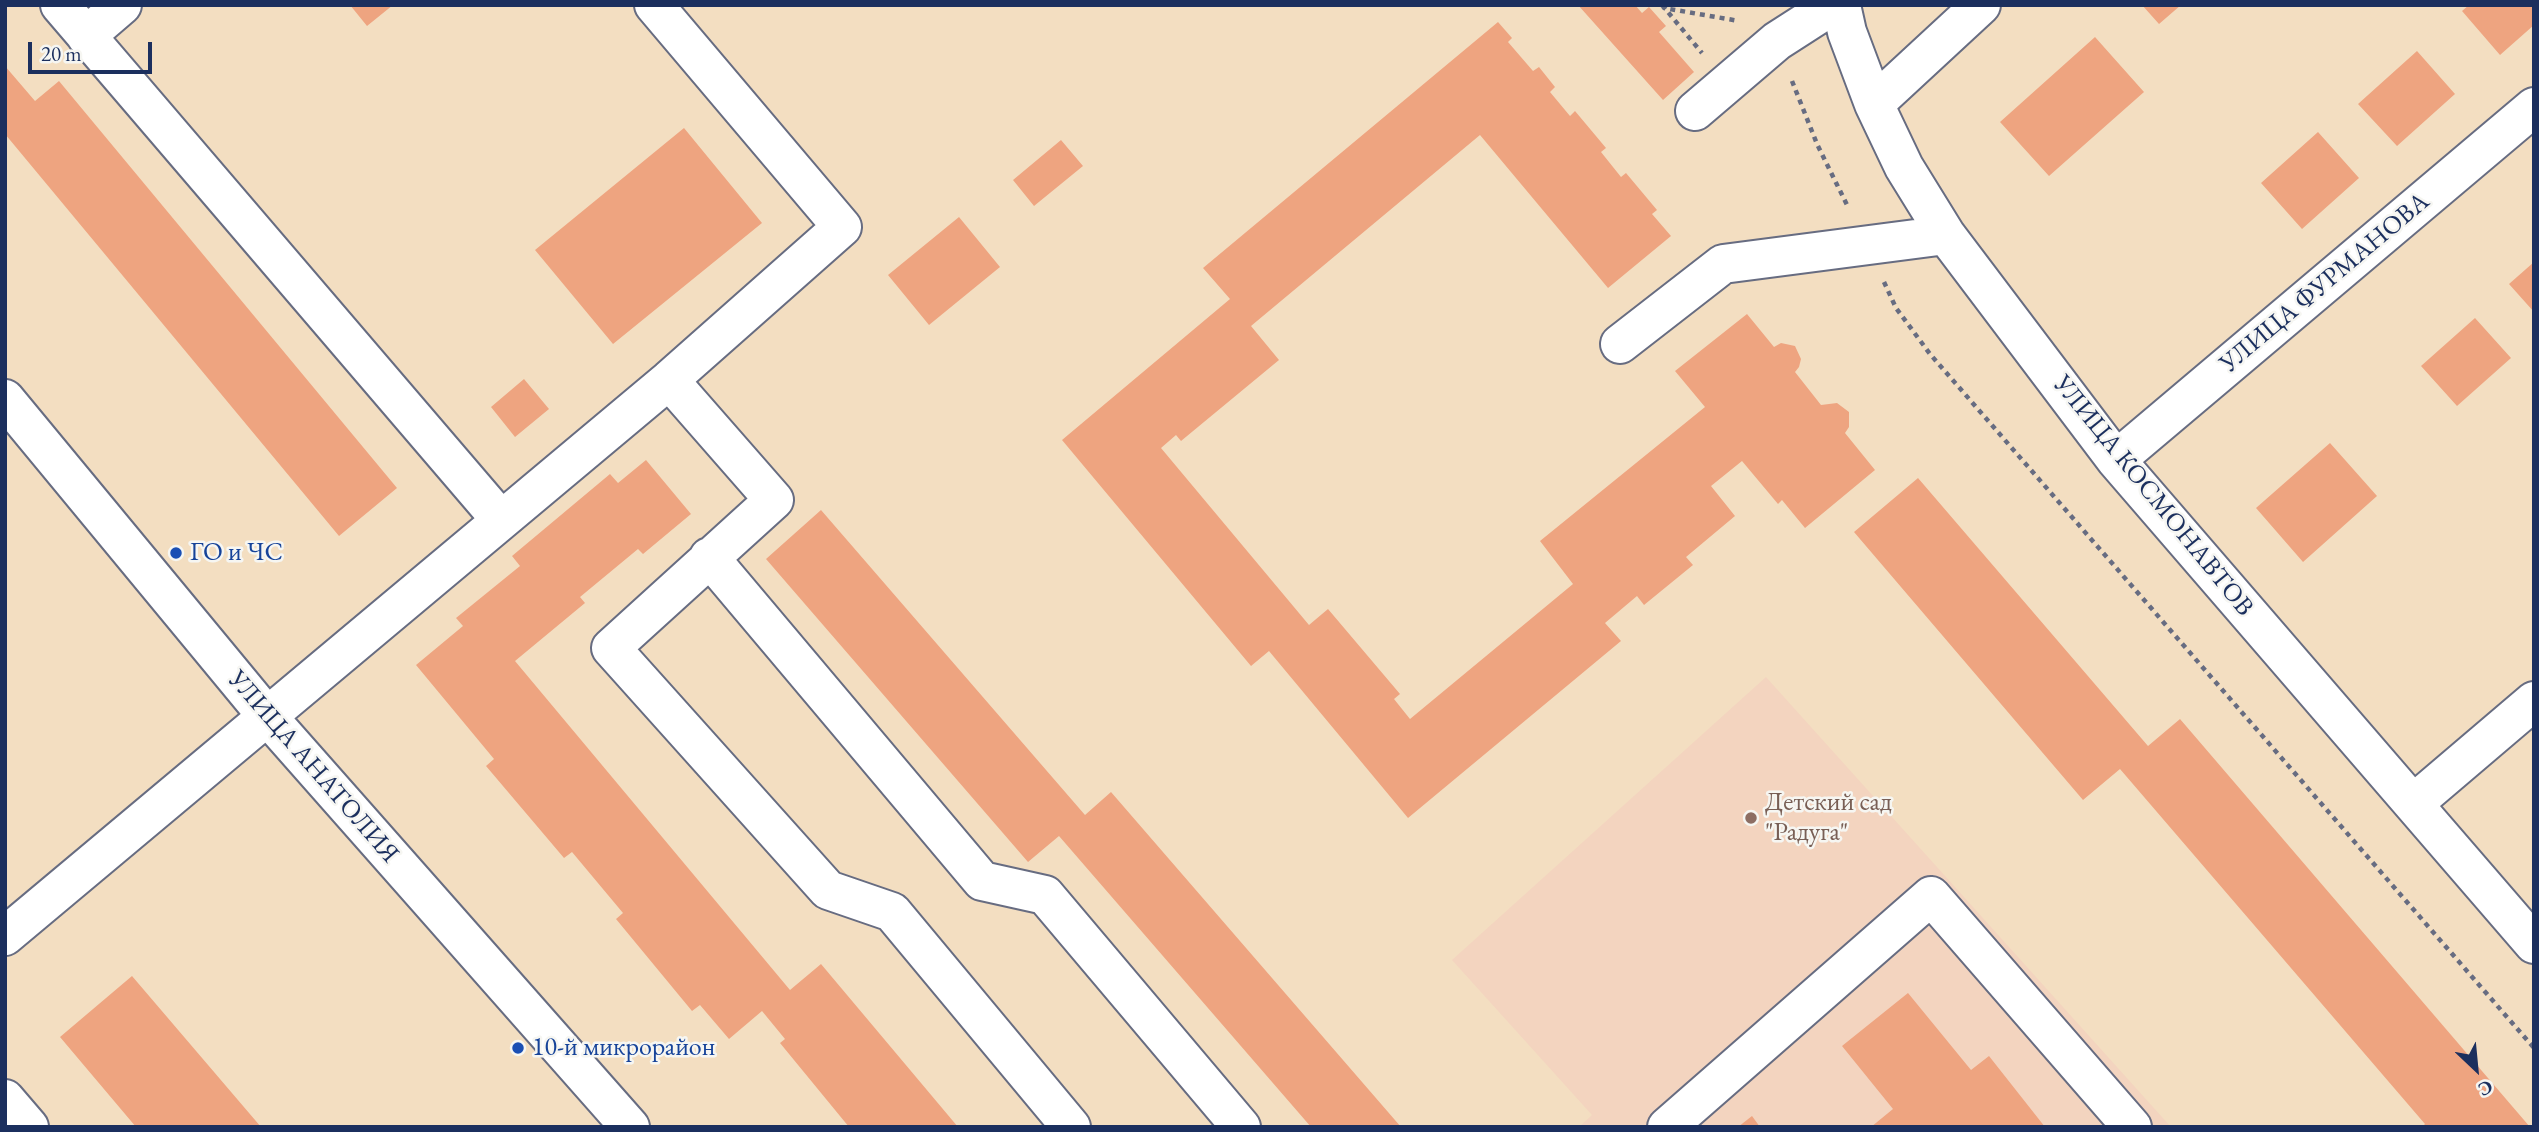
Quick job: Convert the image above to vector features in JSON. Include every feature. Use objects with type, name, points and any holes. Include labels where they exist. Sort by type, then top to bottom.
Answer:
[{"type":"street","points":[[60,5],[501,520]]},
{"type":"street","points":[[86,36],[122,5]]},
{"type":"street","points":[[5,936],[669,380],[842,227],[653,5]]},
{"type":"street","points":[[1695,111],[1777,41],[1833,5]]},
{"type":"street","name":"УЛИЦА КОСМОНАВТОВ","points":[[1841,5],[1847,32],[1874,104],[1904,167],[1946,235],[2116,460],[2534,944]]},
{"type":"street","points":[[1874,104],[1981,5]]},
{"type":"street","name":"УЛИЦА ФУРМАНОВА","points":[[2116,460],[2534,107]]},
{"type":"street","points":[[1620,344],[1723,264],[1946,235]]},
{"type":"street","points":[[669,380],[774,500],[611,648],[828,890],[892,912],[1071,1127]]},
{"type":"street","name":"УЛИЦА АНАТОЛИЯ","points":[[5,399],[267,716],[631,1127]]},
{"type":"street","points":[[709,558],[982,881],[1045,895],[1241,1127]]},
{"type":"street","points":[[2413,804],[2534,701]]},
{"type":"street","points":[[1667,1127],[1931,896],[2132,1127]]},
{"type":"street","points":[[5,1099],[29,1127]]},
{"type":"path","points":[[1664,6],[1771,27],[1817,144],[1896,308],[1930,354],[2534,1048]]},
{"type":"path","points":[[1664,6],[1728,83]]},
{"type":"shaded area","name":"Детский сад \"Радуга\"","points":[[1766,677],[2171,1127],[1579,1127],[1592,1115],[1452,960]]},
{"type":"building","points":[[350,5],[393,5],[367,26]]},
{"type":"building","points":[[1578,5],[1635,5],[1642,13],[1649,7],[1666,26],[1659,32],[1694,72],[1663,100]]},
{"type":"building","points":[[2142,5],[2181,5],[2159,24]]},
{"type":"building","points":[[2469,5],[2534,5],[2534,25],[2500,55],[2462,11]]},
{"type":"building","points":[[1498,22],[1512,38],[1508,42],[1533,71],[1539,67],[1555,87],[1550,92],[1570,116],[1575,111],[1606,148],[1601,152],[1621,177],[1626,173],[1657,210],[1652,214],[1671,236],[1608,288],[1480,135],[1251,326],[1279,360],[1181,441],[1176,435],[1161,448],[1309,625],[1328,609],[1400,694],[1394,699],[1410,719],[1573,584],[1540,541],[1705,407],[1675,371],[1747,314],[1774,347],[1781,343],[1795,346],[1801,359],[1795,372],[1821,405],[1837,403],[1849,412],[1849,427],[1845,433],[1875,470],[1805,528],[1782,500],[1778,504],[1742,461],[1711,486],[1735,516],[1686,557],[1693,565],[1644,605],[1637,596],[1605,623],[1621,641],[1408,818],[1269,651],[1251,666],[1062,440],[1230,299],[1203,268]]},
{"type":"building","points":[[2095,37],[2144,92],[2049,176],[2000,122]]},
{"type":"building","points":[[2417,51],[2455,94],[2397,146],[2358,104]]},
{"type":"building","points":[[5,66],[35,101],[59,81],[397,488],[339,536],[5,134]]},
{"type":"building","points":[[684,128],[762,223],[613,344],[535,250]]},
{"type":"building","points":[[2318,132],[2359,178],[2302,229],[2261,183]]},
{"type":"building","points":[[1061,140],[1083,166],[1034,206],[1013,180]]},
{"type":"building","points":[[959,217],[1000,267],[929,325],[888,275]]},
{"type":"building","points":[[2534,262],[2534,312],[2509,284]]},
{"type":"building","points":[[2475,318],[2511,358],[2457,406],[2421,366]]},
{"type":"building","points":[[524,379],[549,409],[515,437],[491,407]]},
{"type":"building","points":[[2330,443],[2377,496],[2303,562],[2256,508]]},
{"type":"building","points":[[646,460],[691,514],[643,554],[638,549],[580,597],[585,603],[515,661],[790,990],[821,964],[958,1127],[849,1127],[780,1043],[785,1039],[762,1011],[729,1039],[700,1005],[692,1011],[616,919],[623,913],[572,852],[564,858],[486,766],[494,759],[416,665],[463,626],[456,618],[520,566],[512,556],[610,474],[618,483]]},
{"type":"building","points":[[1918,478],[2148,746],[2180,719],[2530,1127],[2422,1127],[2425,1124],[2120,769],[2083,800],[1854,532]]},
{"type":"building","points":[[821,510],[1085,815],[1111,792],[1401,1127],[1311,1127],[1059,836],[1028,862],[766,559]]},
{"type":"building","points":[[132,976],[261,1127],[136,1127],[60,1037]]},
{"type":"building","points":[[1908,993],[1971,1070],[1989,1056],[2045,1127],[1871,1127],[1893,1109],[1842,1046]]},
{"type":"building","points":[[1752,1116],[1760,1127],[1738,1127]]},
{"type":"place","name":"ГО и ЧС","points":[[176,553]]},
{"type":"place","name":"Детский сад \"Радуга\"","points":[[1751,818]]},
{"type":"place","name":"10-й микрорайон","points":[[518,1048]]}]
